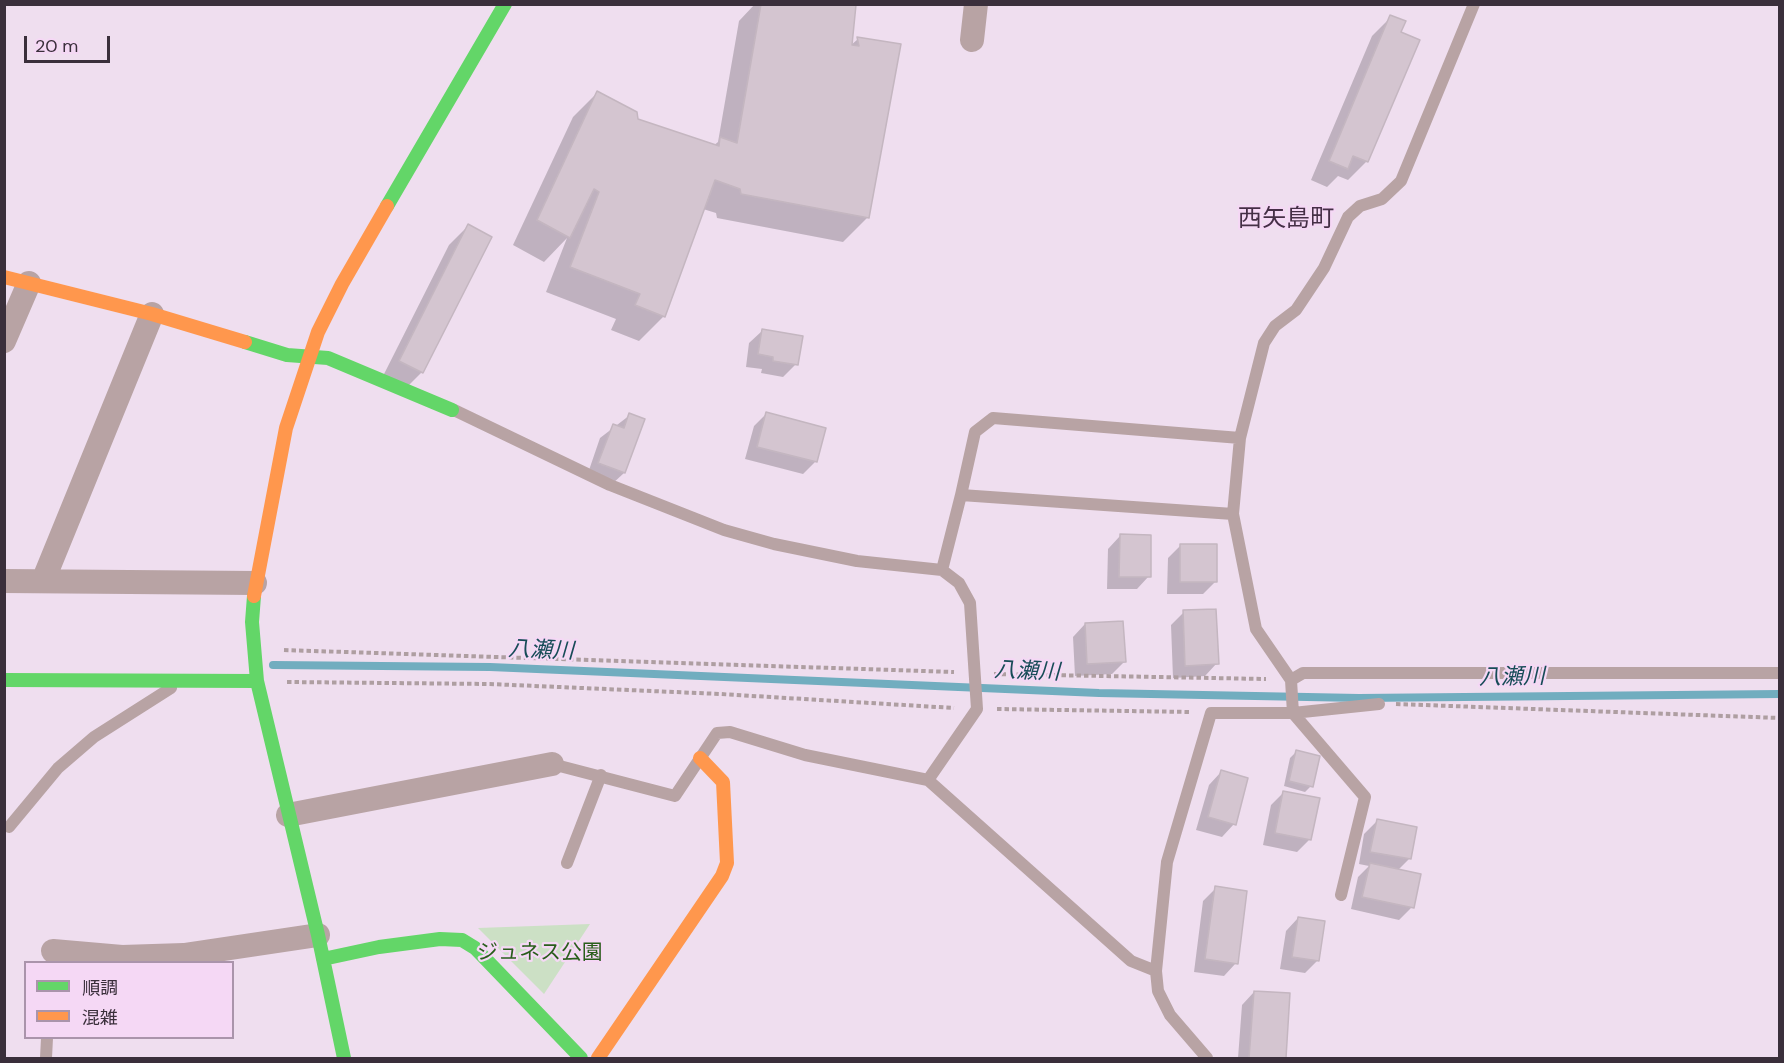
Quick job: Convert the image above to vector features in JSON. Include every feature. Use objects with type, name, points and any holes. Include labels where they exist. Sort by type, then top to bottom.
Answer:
[{"type":"street","points":[[344,1059],[318,935],[257,681],[253,650],[255,583],[275,473],[308,358],[342,284],[505,4]]},
{"type":"street","points":[[972,40],[976,4]]},
{"type":"street","points":[[4,277],[152,314],[287,355],[328,358],[452,410]]},
{"type":"street","points":[[4,341],[29,283]]},
{"type":"street","points":[[43,581],[152,314]]},
{"type":"street","points":[[4,581],[255,583]]},
{"type":"street","points":[[4,680],[257,681]]},
{"type":"street","points":[[598,1059],[722,876],[727,863],[723,782],[700,758]]},
{"type":"street","points":[[288,815],[552,764]]},
{"type":"street","points":[[52,957],[184,955],[318,935]]},
{"type":"street","points":[[323,959],[379,947],[440,939],[462,940],[475,948],[581,1059]]},
{"type":"lane","points":[[1341,895],[1365,797],[1292,709],[1291,680],[1256,629],[1233,514],[1240,438],[1264,343],[1275,326],[1296,310],[1323,268],[1348,217],[1360,206],[1382,199],[1401,181],[1474,4]]},
{"type":"lane","points":[[452,410],[610,485],[724,530],[774,544],[857,561],[942,570],[959,583],[970,603],[977,705],[928,780]]},
{"type":"lane","points":[[942,570],[975,432],[993,418],[1240,438]]},
{"type":"lane","points":[[961,495],[1233,514]]},
{"type":"lane","points":[[1291,680],[1303,673],[1779,673]]},
{"type":"lane","points":[[9,827],[58,768],[85,745],[168,692],[174,682]]},
{"type":"lane","points":[[1207,1059],[1170,1015],[1158,990],[1156,971],[1167,862],[1211,713],[1379,704]]},
{"type":"lane","points":[[552,764],[675,796],[717,733],[730,732],[805,755],[928,780],[1131,961],[1156,971]]},
{"type":"lane","points":[[567,863],[601,775]]},
{"type":"lane","points":[[46,1059],[47,1039]]},
{"type":"path","points":[[253,650],[976,676],[1291,680]]},
{"type":"path","points":[[286,682],[593,688],[1211,713]]},
{"type":"path","points":[[1379,704],[1779,717]]},
{"type":"green space","name":"ジュネス公園","points":[[590,924],[544,994],[478,928]]},
{"type":"building","points":[[761,4],[856,5],[852,45],[859,46],[857,37],[901,44],[869,218],[741,194],[740,189],[715,180],[665,317],[635,305],[640,294],[570,267],[599,192],[594,189],[570,238],[537,220],[597,91],[637,112],[638,119],[719,146],[720,137],[737,143]]},
{"type":"building","points":[[1390,15],[1406,21],[1401,32],[1420,40],[1368,162],[1353,156],[1348,169],[1329,161]]},
{"type":"building","points":[[468,224],[492,237],[423,373],[399,361]]},
{"type":"building","points":[[762,329],[803,336],[798,365],[773,361],[773,357],[758,354]]},
{"type":"building","points":[[766,412],[826,428],[817,462],[757,447]]},
{"type":"building","points":[[629,413],[645,419],[625,473],[598,463],[613,424],[624,428]]},
{"type":"building","points":[[1120,534],[1151,535],[1151,577],[1119,577]]},
{"type":"building","points":[[1180,544],[1217,544],[1217,582],[1180,582]]},
{"type":"building","points":[[1216,609],[1219,664],[1185,666],[1183,610]]},
{"type":"building","points":[[1123,621],[1126,662],[1087,664],[1085,623]]},
{"type":"building","points":[[1296,750],[1320,756],[1313,787],[1289,781]]},
{"type":"building","points":[[1221,770],[1248,778],[1236,825],[1208,817]]},
{"type":"building","points":[[1283,791],[1320,798],[1311,840],[1275,833]]},
{"type":"building","points":[[1377,819],[1417,827],[1411,859],[1370,852]]},
{"type":"building","points":[[1370,863],[1421,874],[1414,908],[1362,897]]},
{"type":"building","points":[[1215,886],[1247,891],[1238,964],[1205,959]]},
{"type":"building","points":[[1298,917],[1325,921],[1319,961],[1292,957]]},
{"type":"building","points":[[1254,991],[1290,993],[1286,1058],[1249,1058]]},
{"type":"waterway","name":"八瀬川","points":[[273,665],[490,667],[1099,693],[1359,698],[1780,694]]},
{"type":"traffic: fast","points":[[387,206],[505,4]]},
{"type":"traffic: fast","points":[[245,342],[287,355],[328,358],[452,410]]},
{"type":"traffic: fast","points":[[254,596],[252,622],[257,681],[318,935],[344,1058]]},
{"type":"traffic: fast","points":[[4,680],[257,681]]},
{"type":"traffic: fast","points":[[323,959],[379,947],[440,939],[462,940],[475,948],[581,1058]]},
{"type":"traffic: slow","points":[[254,596],[286,428],[318,332],[342,284],[387,206]]},
{"type":"traffic: slow","points":[[4,277],[152,314],[245,342]]},
{"type":"traffic: slow","points":[[598,1058],[722,876],[727,863],[723,782],[700,758]]},
{"type":"district","name":"西矢島町","points":[[1286,220]]}]
